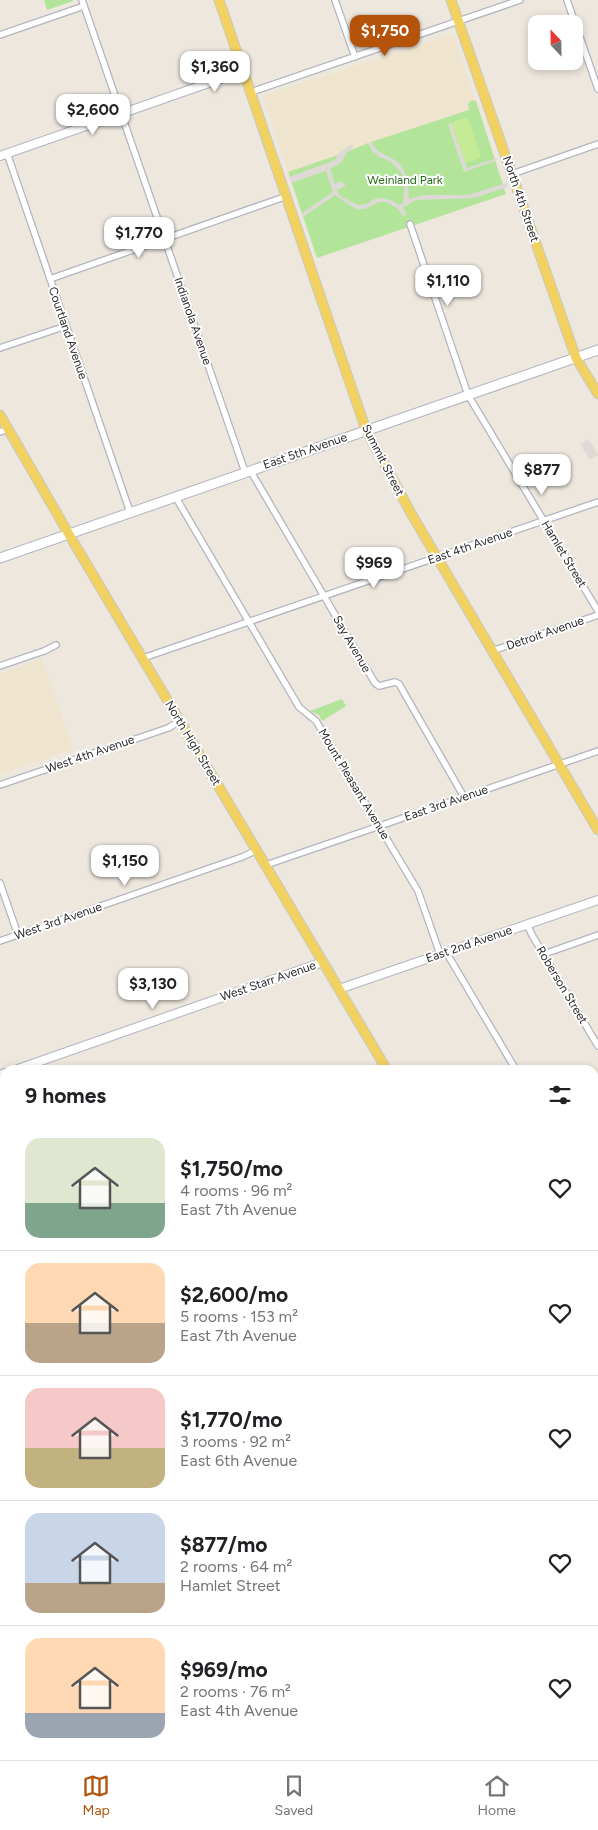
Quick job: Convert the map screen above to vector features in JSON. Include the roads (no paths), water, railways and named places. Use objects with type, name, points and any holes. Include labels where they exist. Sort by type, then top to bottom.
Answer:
[{"type":"main road","name":"Summit Street","points":[[219,0],[366,430],[412,516],[597,827]]},
{"type":"main road","name":"North 4th Street","points":[[451,0],[576,358],[598,394]]},
{"type":"main road","name":"East 5th Avenue","points":[[0,558],[598,350]]},
{"type":"main road","name":"North High Street","points":[[0,415],[4,430],[69,534],[384,1065]]},
{"type":"street","points":[[335,0],[355,57]]},
{"type":"street","points":[[251,92],[520,0]]},
{"type":"street","points":[[568,0],[598,89]]},
{"type":"street","points":[[0,35],[83,3]]},
{"type":"street","name":"Indianola Avenue","points":[[83,3],[164,239],[247,471]]},
{"type":"street","points":[[4,154],[243,71]]},
{"type":"street","points":[[512,174],[598,144]]},
{"type":"street","name":"Courtland Avenue","points":[[4,154],[50,279],[130,512]]},
{"type":"street","points":[[50,279],[286,196]]},
{"type":"street","name":"Hamlet Street","points":[[410,224],[468,395],[598,611]]},
{"type":"street","points":[[0,348],[66,326]]},
{"type":"street","name":"Say Avenue","points":[[247,471],[375,683],[379,686],[394,682],[398,684],[464,797]]},
{"type":"street","name":"Mount Pleasant Avenue","points":[[175,496],[299,707],[316,722],[380,826],[418,891],[443,953],[513,1065]]},
{"type":"street","name":"East 4th Avenue","points":[[143,658],[598,502]]},
{"type":"street","name":"Detroit Avenue","points":[[492,651],[598,615]]},
{"type":"street","points":[[0,666],[56,645]]},
{"type":"street","name":"West 4th Avenue","points":[[0,785],[168,728],[180,721]]},
{"type":"street","name":"East 3rd Avenue","points":[[266,864],[598,751]]},
{"type":"street","name":"West 3rd Avenue","points":[[0,942],[240,858],[257,850]]},
{"type":"street","points":[[0,883],[18,935]]},
{"type":"street","name":"East 2nd Avenue","points":[[339,989],[598,900]]},
{"type":"street","name":"Roberson Street","points":[[527,924],[597,1043]]},
{"type":"street","points":[[544,954],[598,935]]},
{"type":"street","name":"West Starr Avenue","points":[[29,1065],[323,962]]},
{"type":"park label","name":"Weinland Park","points":[[405,180]]}]
